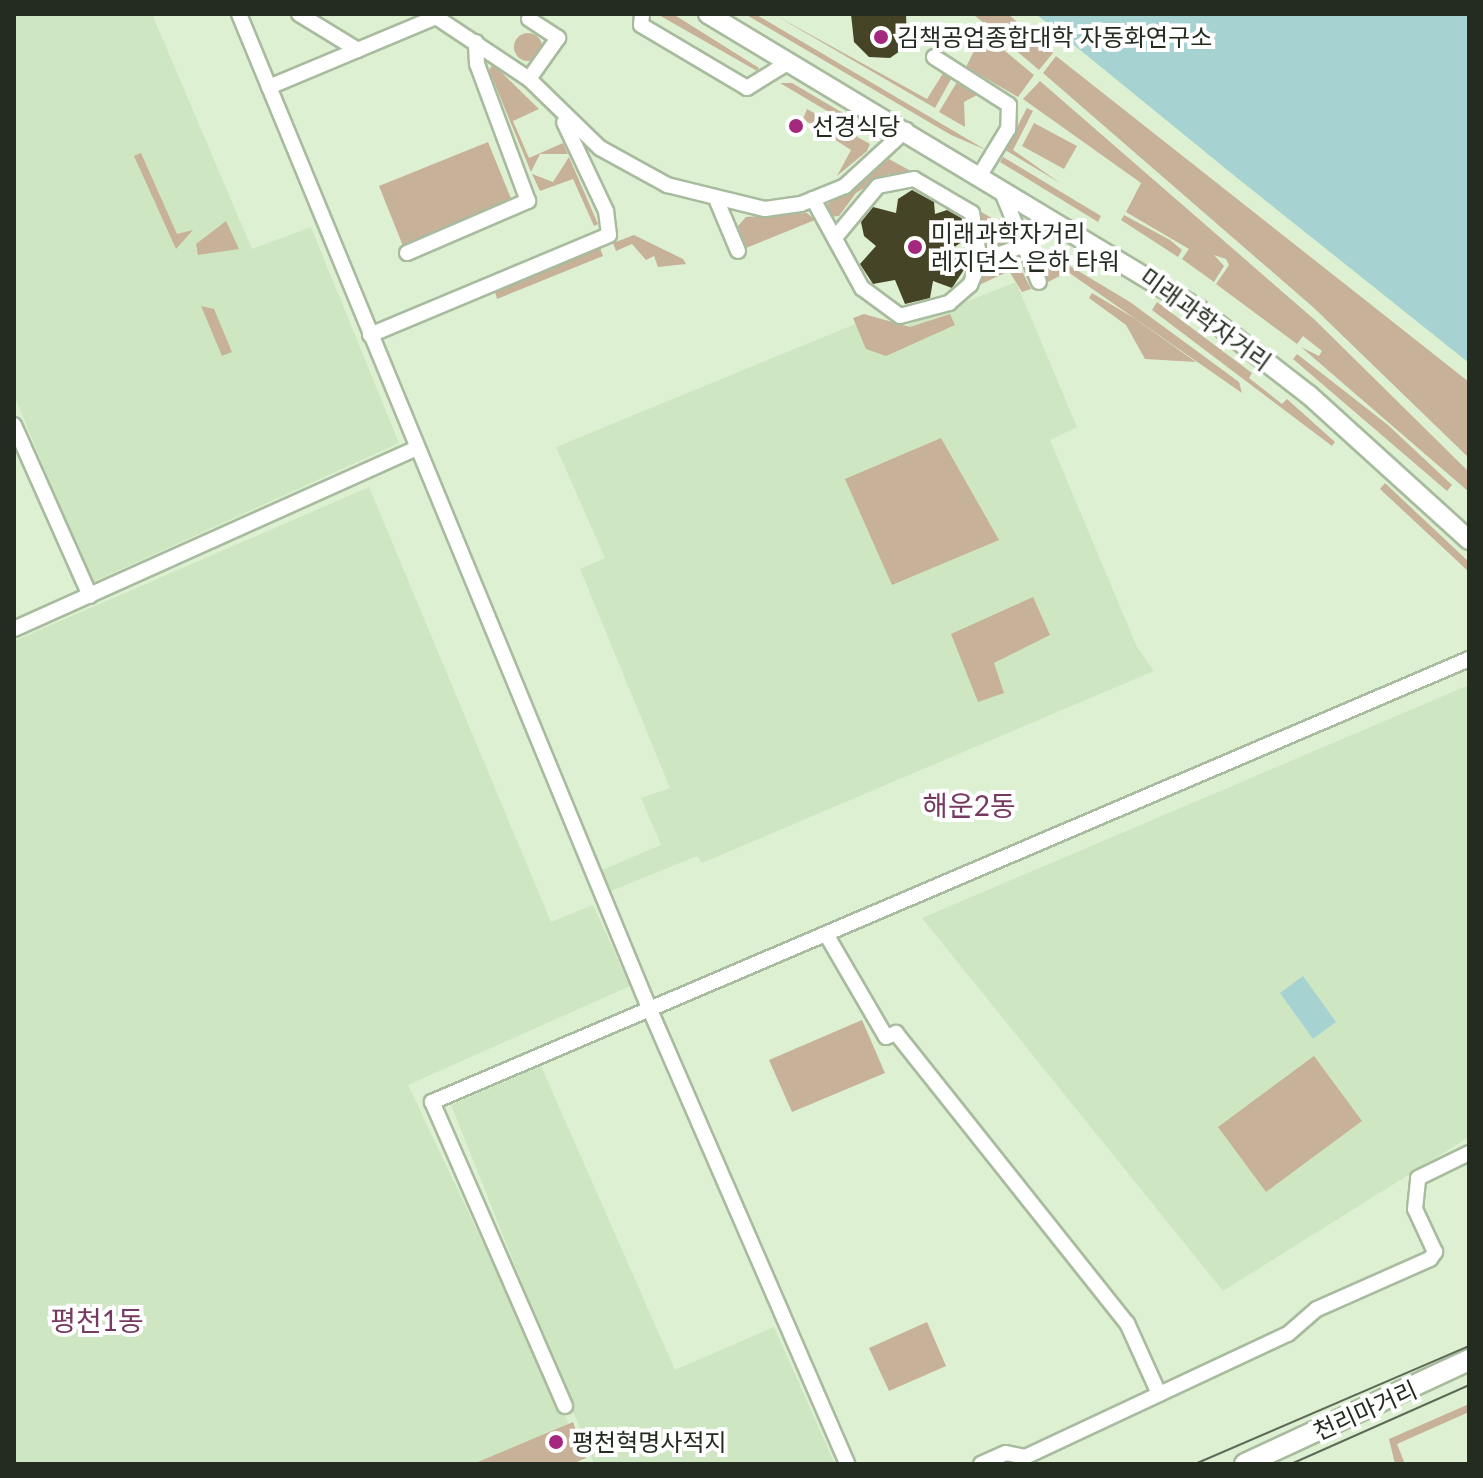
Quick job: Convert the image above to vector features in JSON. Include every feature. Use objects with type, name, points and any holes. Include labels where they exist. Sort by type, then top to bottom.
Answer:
[{"type":"highway","points":[[1440,1376],[1469,1361]]},
{"type":"highway","points":[[1440,1376],[1469,1373]]},
{"type":"highway","name":"천리마거리","points":[[1245,1464],[1440,1376]]},
{"type":"main road","name":"미래과학자거리","points":[[708,14],[906,130],[1198,309],[1309,395],[1469,540]]},
{"type":"street","points":[[239,14],[650,1010],[847,1464]]},
{"type":"street","points":[[299,14],[358,50]]},
{"type":"street","points":[[642,14],[641,25],[747,88],[789,62]]},
{"type":"street","points":[[269,87],[434,16],[529,79],[560,114],[600,148],[667,185],[717,201],[765,209],[813,199],[862,173],[906,130]]},
{"type":"street","points":[[529,19],[558,38],[529,79]]},
{"type":"street","points":[[407,253],[528,201],[477,64],[476,42]]},
{"type":"street","points":[[934,57],[1009,105],[1011,121],[980,175]]},
{"type":"street","points":[[370,335],[609,235],[606,211],[560,114]]},
{"type":"street","points":[[813,199],[823,226],[838,234],[862,288],[900,316],[949,303],[970,285],[980,261],[972,213],[914,179],[878,186],[838,234]]},
{"type":"street","points":[[997,185],[1039,282]]},
{"type":"street","points":[[717,201],[738,251]]},
{"type":"street","points":[[980,261],[1025,245]]},
{"type":"street","points":[[14,425],[90,596]]},
{"type":"street","points":[[14,629],[417,448]]},
{"type":"street","points":[[565,1406],[432,1102],[1469,659]]},
{"type":"street","points":[[826,934],[886,1037],[896,1033],[1127,1323],[1159,1394]]},
{"type":"street","points":[[981,1464],[1006,1453],[1025,1457],[1288,1334],[1317,1309],[1430,1259],[1435,1252],[1415,1209],[1418,1178],[1469,1153]]},
{"type":"shaded area","points":[[14,14],[152,14],[252,249],[311,227],[399,443],[91,583],[14,395]]},
{"type":"shaded area","points":[[657,14],[673,14],[759,68],[757,71]]},
{"type":"shaded area","points":[[745,14],[755,14],[986,150],[951,135]]},
{"type":"shaded area","points":[[773,14],[927,99],[947,67],[955,72],[935,108]]},
{"type":"shaded area","points":[[973,14],[1008,14],[1053,53],[1039,70]]},
{"type":"shaded area","points":[[528,33],[538,37],[542,47],[538,57],[528,61],[518,57],[514,47],[518,37]]},
{"type":"shaded area","points":[[983,33],[1034,75],[1018,97],[966,67]]},
{"type":"shaded area","points":[[1056,56],[1469,382],[1469,458],[1314,308],[1043,73]]},
{"type":"shaded area","points":[[493,64],[539,109],[513,121],[529,158],[563,143],[568,154],[540,154],[531,172],[489,70]]},
{"type":"shaded area","points":[[960,77],[979,94],[964,102],[965,127],[939,112]]},
{"type":"shaded area","points":[[1040,81],[1315,320],[1469,472],[1469,492],[1301,347],[1319,356],[1322,351],[1303,336],[1297,344],[1216,284],[1229,265],[1226,259],[1214,255],[1224,266],[1214,282],[1182,259],[1189,249],[1126,212],[1141,183],[1023,99]]},
{"type":"shaded area","points":[[780,83],[792,83],[865,126],[871,137]]},
{"type":"shaded area","points":[[1027,108],[1033,111],[1013,150],[1060,183],[1005,150]]},
{"type":"shaded area","points":[[807,109],[870,144],[867,151],[837,176],[851,150],[803,119]]},
{"type":"shaded area","points":[[1034,123],[1077,146],[1064,169],[1022,146]]},
{"type":"shaded area","points":[[488,142],[512,201],[403,246],[379,186]]},
{"type":"shaded area","points":[[141,153],[177,234],[193,230],[176,249],[134,156]]},
{"type":"shaded area","points":[[569,157],[598,224],[594,226],[573,179],[540,191],[532,174],[553,182]]},
{"type":"shaded area","points":[[1003,157],[1101,216],[1098,222],[1000,162]]},
{"type":"shaded area","points":[[889,159],[938,186],[911,172],[885,175],[856,193],[839,216],[828,217],[825,206]]},
{"type":"shaded area","points":[[948,192],[1005,226],[1009,242],[986,250],[979,221]]},
{"type":"shaded area","points":[[807,213],[815,220],[746,248],[738,226],[746,217]]},
{"type":"shaded area","points":[[1124,215],[1170,240],[1182,250],[1178,257],[1121,220]]},
{"type":"shaded area","points":[[226,221],[239,249],[198,255],[196,244]]},
{"type":"shaded area","points":[[634,235],[683,259],[686,264],[658,267],[654,256],[646,260],[632,244],[616,251],[613,243]]},
{"type":"shaded area","points":[[1030,242],[1130,302],[1239,382],[1242,393],[1068,272],[1046,283]]},
{"type":"shaded area","points":[[600,248],[603,256],[497,299],[495,292]]},
{"type":"shaded area","points":[[1014,255],[1031,289],[1022,292],[1009,271],[973,288],[982,268]]},
{"type":"shaded area","points":[[1016,282],[1077,427],[1050,440],[1137,647],[1154,671],[702,863],[697,856],[611,891],[602,870],[661,845],[641,798],[670,788],[580,569],[605,558],[556,447],[865,320],[877,337]]},
{"type":"shaded area","points":[[1092,293],[1196,362],[1145,359],[1126,325],[1089,298]]},
{"type":"shaded area","points":[[1157,302],[1252,373],[1249,378],[1282,404],[1287,399],[1335,442],[1332,446],[1152,310]]},
{"type":"shaded area","points":[[201,306],[214,309],[232,352],[222,356]]},
{"type":"shaded area","points":[[864,314],[910,327],[950,314],[955,325],[886,356],[866,349],[853,318]]},
{"type":"shaded area","points":[[1297,354],[1388,425],[1452,485],[1447,491],[1293,359]]},
{"type":"shaded area","points":[[941,438],[999,540],[892,585],[845,479]]},
{"type":"shaded area","points":[[1385,483],[1469,562],[1469,572],[1380,489]]},
{"type":"shaded area","points":[[369,487],[551,922],[593,905],[630,986],[408,1085],[570,1426],[485,1464],[14,1464],[14,641]]},
{"type":"shaded area","points":[[1033,597],[1050,635],[994,663],[1004,693],[978,702],[951,634]]},
{"type":"shaded area","points":[[1469,685],[1469,1137],[1223,1291],[922,918]]},
{"type":"shaded area","points":[[862,1020],[885,1073],[792,1112],[769,1060]]},
{"type":"shaded area","points":[[1314,1056],[1362,1121],[1266,1192],[1218,1127]]},
{"type":"shaded area","points":[[541,1066],[675,1370],[774,1327],[835,1464],[594,1464],[451,1105]]},
{"type":"shaded area","points":[[927,1322],[946,1366],[889,1391],[869,1348]]},
{"type":"shaded area","points":[[1469,1404],[1469,1412],[1397,1444],[1405,1464],[1395,1464],[1389,1439]]},
{"type":"shaded area","name":"평천혁명사적지","points":[[573,1422],[586,1458],[572,1464],[473,1464]]},
{"type":"water","points":[[1036,14],[1469,14],[1469,363],[1231,173]]},
{"type":"water","points":[[1303,976],[1336,1022],[1313,1039],[1280,993]]},
{"type":"building","name":"김책공업종합대학 자동화연구소","points":[[851,14],[906,14],[907,46],[890,58],[869,57],[854,42]]},
{"type":"building","name":"미래과학자거리 레지던스 은하 타워","points":[[912,190],[934,202],[935,214],[947,210],[963,219],[966,239],[953,248],[967,265],[952,288],[933,281],[930,298],[905,304],[895,280],[873,284],[860,264],[876,246],[864,236],[861,222],[873,207],[896,213],[898,199]]},
{"type":"tram line","points":[[1195,1464],[1469,1346]]},
{"type":"tram line","points":[[1291,1464],[1469,1385]]},
{"type":"place","name":"김책공업종합대학 자동화연구소","points":[[881,37]]},
{"type":"place","name":"선경식당","points":[[796,126]]},
{"type":"place","name":"미래과학자거리 레지던스 은하 타워","points":[[915,247]]},
{"type":"place","name":"평천혁명사적지","points":[[556,1442]]},
{"type":"district","name":"해운2동","points":[[969,805]]},
{"type":"district","name":"평천1동","points":[[97,1320]]}]
